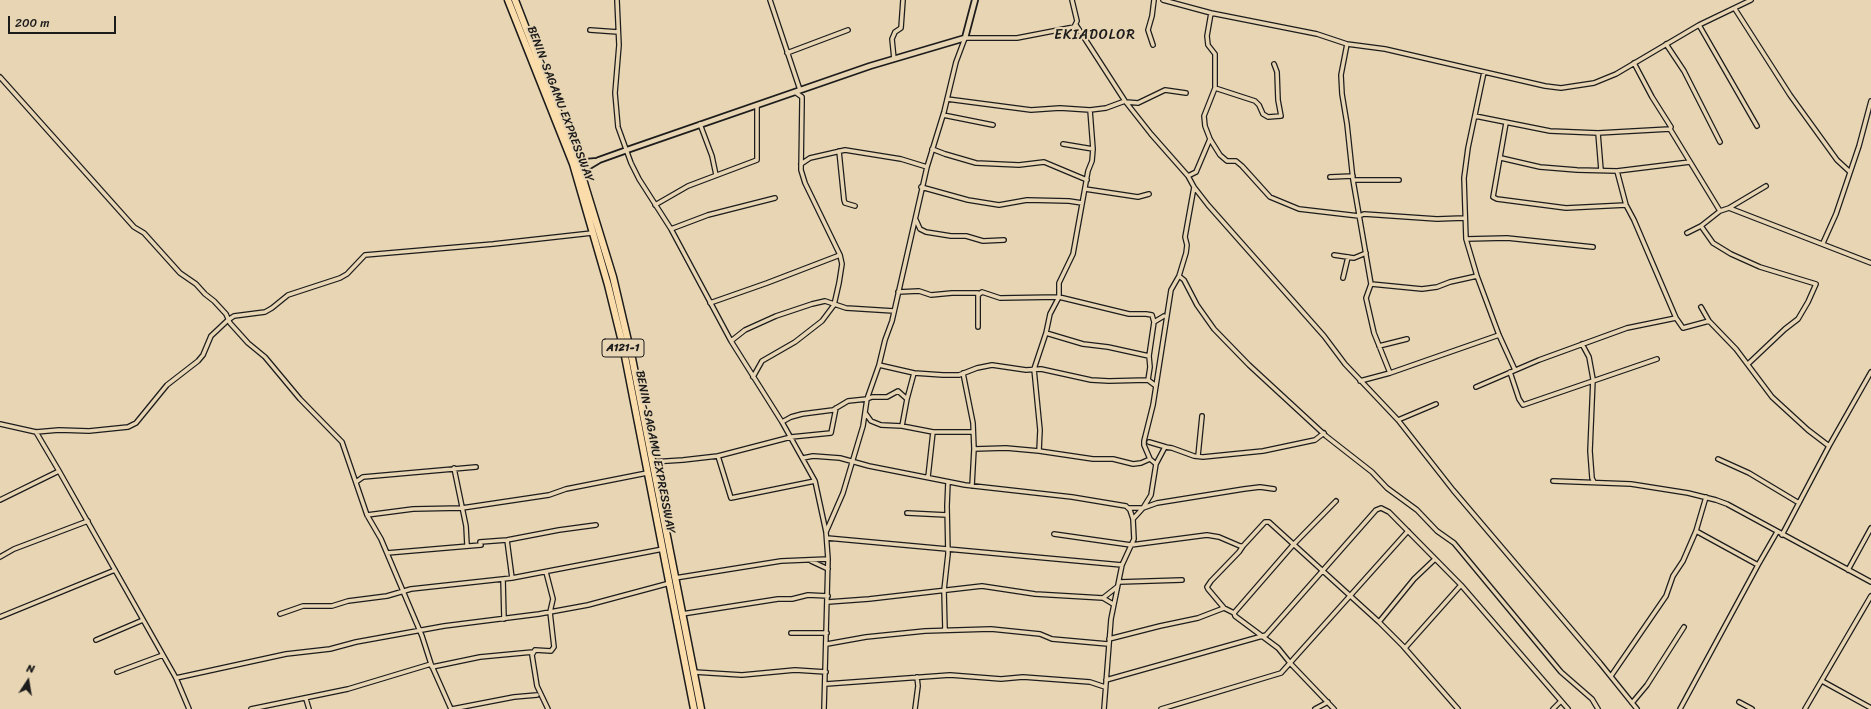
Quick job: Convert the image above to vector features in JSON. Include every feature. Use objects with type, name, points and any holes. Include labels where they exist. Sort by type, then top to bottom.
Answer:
[{"type":"highway","name":"BENIN-SAGAMU EXPRESSWAY","points":[[508,0],[575,163]]},
{"type":"highway","name":"A121-1","points":[[515,0],[575,163],[612,277],[632,358],[702,709]]},
{"type":"highway","name":"BENIN-SAGAMU EXPRESSWAY","points":[[578,172],[592,233],[608,285],[623,346],[694,709]]},
{"type":"street","points":[[617,0],[619,45],[615,93],[618,127],[626,150],[639,179],[671,229],[731,341],[782,422],[815,480],[827,538],[828,559],[826,684],[824,709]]},
{"type":"street","points":[[753,377],[762,360],[795,342],[822,321],[834,304],[842,264],[840,255],[805,183],[801,164],[802,97],[797,91],[787,53],[770,0]]},
{"type":"street","points":[[894,59],[892,40],[895,32],[901,28],[903,0]]},
{"type":"street","points":[[1072,0],[1076,25],[1126,101],[1160,145],[1188,176],[1194,187],[1360,380],[1398,420],[1512,561],[1611,676],[1636,709]]},
{"type":"street","points":[[1153,45],[1148,30],[1154,0]]},
{"type":"street","points":[[1163,0],[1211,13],[1317,34],[1347,44],[1385,49],[1545,86],[1561,88],[1594,83],[1616,74],[1699,25],[1751,0]]},
{"type":"street","points":[[826,532],[843,493],[866,414],[868,399],[880,365],[927,167],[943,114],[956,62],[965,38],[974,1]]},
{"type":"street","points":[[1735,9],[1790,95],[1837,160],[1850,172]]},
{"type":"street","points":[[1211,13],[1207,36],[1208,45],[1215,54],[1215,88],[1204,116],[1210,139],[1220,155],[1227,161],[1236,161],[1264,191],[1274,199],[1299,209],[1359,216],[1364,214],[1437,219],[1464,218]]},
{"type":"street","points":[[578,172],[599,160],[700,124],[894,59],[965,38],[1017,38],[1068,29],[1076,25]]},
{"type":"street","points":[[1699,25],[1757,126]]},
{"type":"street","points":[[590,30],[618,32]]},
{"type":"street","points":[[787,53],[848,30]]},
{"type":"street","points":[[1347,44],[1341,75],[1342,94],[1353,178],[1371,284],[1366,298],[1369,315],[1390,373]]},
{"type":"street","points":[[1666,44],[1684,71],[1720,142]]},
{"type":"street","points":[[1634,63],[1652,97],[1671,127],[1670,129],[1720,211]]},
{"type":"street","points":[[1215,88],[1255,101],[1259,105],[1263,114],[1268,117],[1281,116],[1278,100],[1277,72],[1274,64]]},
{"type":"street","points":[[1484,72],[1468,148],[1464,178],[1464,218],[1466,239],[1477,276],[1499,334],[1515,370]]},
{"type":"street","points":[[0,77],[134,227],[144,233],[180,273],[196,284],[214,301],[248,343],[264,357],[300,399],[342,442],[367,515],[381,539],[420,631],[431,664],[452,709],[514,697],[537,695]]},
{"type":"street","points":[[947,98],[1030,110],[1060,108],[1090,110],[1106,108],[1126,101],[1138,103],[1165,90],[1186,93]]},
{"type":"street","points":[[1823,244],[1836,214],[1871,101]]},
{"type":"street","points":[[655,205],[688,186],[757,160],[756,105]]},
{"type":"street","points":[[1039,451],[1040,430],[1034,369],[1046,333],[1050,314],[1058,297],[1059,283],[1073,254],[1082,203],[1092,161],[1093,149],[1090,110]]},
{"type":"street","points":[[943,114],[993,125]]},
{"type":"street","points":[[1475,116],[1550,131],[1598,133],[1670,129]]},
{"type":"street","points":[[1506,123],[1493,197],[1497,199],[1566,208],[1626,205]]},
{"type":"street","points":[[700,124],[712,156],[716,175]]},
{"type":"street","points":[[1598,133],[1601,170]]},
{"type":"street","points":[[1188,176],[1196,172],[1210,139]]},
{"type":"street","points":[[1063,144],[1093,149]]},
{"type":"street","points":[[932,149],[976,163],[1019,165],[1044,162],[1087,180]]},
{"type":"street","points":[[801,164],[810,158],[845,150],[901,159],[927,167]]},
{"type":"street","points":[[840,151],[844,200],[845,203],[855,206]]},
{"type":"street","points":[[1501,158],[1540,167],[1616,171],[1690,162]]},
{"type":"street","points":[[575,163],[599,160]]},
{"type":"street","points":[[1616,171],[1626,205],[1634,220],[1676,318],[1683,328],[1709,321]]},
{"type":"street","points":[[1330,178],[1399,180]]},
{"type":"street","points":[[1687,234],[1702,226],[1720,211],[1729,208],[1766,186]]},
{"type":"street","points":[[922,187],[968,200],[999,205],[1027,200],[1069,201],[1082,203]]},
{"type":"street","points":[[1156,464],[1150,459],[1144,445],[1144,440],[1150,419],[1156,386],[1171,290],[1179,276],[1186,253],[1187,245],[1185,237],[1194,187]]},
{"type":"street","points":[[1085,189],[1138,197],[1149,194]]},
{"type":"street","points":[[671,229],[708,215],[775,198]]},
{"type":"street","points":[[1729,208],[1871,263]]},
{"type":"street","points":[[915,219],[920,229],[926,232],[951,236],[966,236],[983,241],[1004,240]]},
{"type":"street","points":[[1702,226],[1713,243],[1731,254],[1760,268],[1816,284],[1798,319],[1785,329],[1748,364]]},
{"type":"street","points":[[0,424],[36,432],[53,430],[116,430],[136,423],[167,385],[203,355],[211,336],[228,320],[234,316],[264,312],[272,308],[288,295],[340,278],[347,274],[365,255],[493,244],[592,233]]},
{"type":"street","points":[[1466,239],[1507,238],[1593,247]]},
{"type":"street","points":[[1334,255],[1354,258],[1366,253]]},
{"type":"street","points":[[710,303],[840,255]]},
{"type":"street","points":[[1343,278],[1348,258]]},
{"type":"street","points":[[1179,276],[1184,280],[1197,305],[1214,329],[1249,365],[1324,433],[1372,472],[1396,495],[1417,510],[1438,531],[1454,543],[1561,672],[1592,699],[1598,709]]},
{"type":"street","points":[[1371,284],[1422,289],[1437,287],[1450,282],[1477,276]]},
{"type":"street","points":[[898,292],[918,291],[931,295],[952,293],[978,294],[987,292],[1000,298],[1058,297],[1081,304],[1129,314],[1152,315],[1154,322],[1149,356],[1150,367],[1148,380]]},
{"type":"street","points":[[978,294],[978,328]]},
{"type":"street","points":[[731,341],[745,330],[776,316],[825,301],[857,309],[894,311]]},
{"type":"street","points":[[1701,307],[1709,321],[1721,332],[1748,364],[1772,397],[1808,430],[1829,446]]},
{"type":"street","points":[[1154,322],[1164,316]]},
{"type":"street","points":[[1476,387],[1515,370],[1627,328],[1676,318]]},
{"type":"street","points":[[1046,333],[1083,344],[1108,347],[1149,356]]},
{"type":"street","points":[[1360,380],[1390,373],[1499,334]]},
{"type":"street","points":[[1379,346],[1407,338]]},
{"type":"street","points":[[1582,344],[1588,357],[1592,382],[1590,451],[1592,478],[1594,482]]},
{"type":"street","points":[[1510,372],[1519,399],[1523,405],[1657,359]]},
{"type":"street","points":[[880,365],[914,373],[959,375],[977,368],[992,365],[1026,370],[1034,369],[1108,382],[1148,380],[1156,386]]},
{"type":"street","points":[[1782,535],[1829,446],[1871,372]]},
{"type":"street","points":[[902,426],[914,373]]},
{"type":"street","points":[[962,373],[968,394],[973,423],[974,449],[972,486]]},
{"type":"street","points":[[782,422],[796,415],[826,412],[848,401],[868,399],[872,397],[887,397],[898,391],[907,399]]},
{"type":"street","points":[[1398,420],[1436,404]]},
{"type":"street","points":[[652,462],[718,456],[791,437],[831,433],[836,408]]},
{"type":"street","points":[[866,414],[871,421],[881,425],[902,426],[933,432],[973,432]]},
{"type":"street","points":[[1198,456],[1202,416]]},
{"type":"street","points":[[36,432],[176,678],[189,709]]},
{"type":"street","points":[[928,477],[933,432]]},
{"type":"street","points":[[1149,442],[1198,456],[1262,451],[1315,440],[1324,433]]},
{"type":"street","points":[[1133,519],[1143,508],[1151,495],[1156,464],[1162,451],[1166,447]]},
{"type":"street","points":[[974,449],[1006,448],[1039,451],[1093,459],[1114,459],[1133,464],[1141,463],[1150,459]]},
{"type":"street","points":[[718,456],[731,498],[815,480]]},
{"type":"street","points":[[803,458],[826,456],[948,482],[1072,497],[1129,508],[1143,508],[1157,503],[1244,489],[1274,489]]},
{"type":"street","points":[[1718,459],[1749,473],[1799,503]]},
{"type":"street","points":[[356,482],[363,477],[476,467]]},
{"type":"street","points":[[454,468],[462,508],[467,545]]},
{"type":"street","points":[[0,500],[59,471]]},
{"type":"street","points":[[367,515],[413,509],[462,508],[549,495],[566,489],[647,473]]},
{"type":"street","points":[[1553,481],[1631,484],[1706,497],[1727,504],[1871,582]]},
{"type":"street","points":[[945,630],[944,590],[948,549],[948,482]]},
{"type":"street","points":[[1611,676],[1666,596],[1673,576],[1683,561],[1696,531],[1706,497]]},
{"type":"street","points":[[1234,614],[1293,545],[1336,501]]},
{"type":"street","points":[[1104,709],[1108,644],[1113,604],[1122,565],[1134,539],[1133,519],[1129,508]]},
{"type":"street","points":[[1106,680],[1264,637],[1272,630],[1321,570],[1376,510],[1381,508],[1389,512],[1461,585],[1568,709]]},
{"type":"street","points":[[907,513],[947,515]]},
{"type":"street","points":[[1271,517],[1207,587],[1224,608],[1278,648],[1291,664],[1334,709]]},
{"type":"street","points":[[0,557],[14,549],[88,521]]},
{"type":"street","points":[[1265,522],[1269,522],[1379,622],[1405,648],[1455,708]]},
{"type":"street","points":[[387,553],[480,544],[596,525]]},
{"type":"street","points":[[1848,570],[1871,528]]},
{"type":"street","points":[[1161,709],[1282,673],[1408,531]]},
{"type":"street","points":[[1696,531],[1758,565]]},
{"type":"street","points":[[1680,709],[1777,532]]},
{"type":"street","points":[[1054,534],[1131,546],[1207,535],[1219,537],[1243,546]]},
{"type":"street","points":[[827,538],[1122,565]]},
{"type":"street","points":[[507,540],[512,578]]},
{"type":"street","points":[[280,614],[303,606],[332,606],[348,601],[387,596],[402,590],[512,578],[663,549]]},
{"type":"street","points":[[675,578],[781,560],[810,561],[828,559]]},
{"type":"street","points":[[1379,622],[1414,579],[1435,559]]},
{"type":"street","points":[[810,561],[828,569]]},
{"type":"street","points":[[0,617],[115,570]]},
{"type":"street","points":[[431,664],[432,667],[480,657],[533,652],[538,649],[549,651],[553,649],[554,636],[550,612],[553,599],[546,572]]},
{"type":"street","points":[[503,579],[504,619]]},
{"type":"street","points":[[1103,598],[1118,585],[1182,580]]},
{"type":"street","points":[[176,678],[286,654],[330,649],[356,642],[444,626],[504,619],[588,605],[670,583]]},
{"type":"street","points":[[1405,648],[1461,585]]},
{"type":"street","points":[[828,602],[869,599],[982,586],[1035,594],[1103,598],[1113,604]]},
{"type":"street","points":[[682,614],[778,599],[792,599],[808,595],[828,596]]},
{"type":"street","points":[[1805,709],[1871,596]]},
{"type":"street","points":[[1109,639],[1198,618],[1224,608]]},
{"type":"street","points":[[96,640],[143,620]]},
{"type":"street","points":[[1632,703],[1648,685],[1684,627]]},
{"type":"street","points":[[827,644],[885,635],[945,630],[991,629],[1040,634],[1052,639],[1108,644]]},
{"type":"street","points":[[791,633],[827,633]]},
{"type":"street","points":[[533,652],[536,682],[548,709]]},
{"type":"street","points":[[117,672],[163,655]]},
{"type":"street","points":[[251,709],[373,683],[431,664]]},
{"type":"street","points":[[694,672],[747,675],[795,670],[826,672]]},
{"type":"street","points":[[826,684],[950,675],[1001,679],[1023,677],[1090,682],[1105,687]]},
{"type":"street","points":[[915,709],[918,686],[917,677]]},
{"type":"street","points":[[1822,681],[1871,708]]},
{"type":"street","points":[[306,698],[309,709]]},
{"type":"street","points":[[1553,709],[1561,701]]},
{"type":"street","points":[[1315,709],[1328,702]]},
{"type":"street","points":[[1739,702],[1752,709]]},
{"type":"district","name":"EKIADOLOR","points":[[1095,35]]}]
